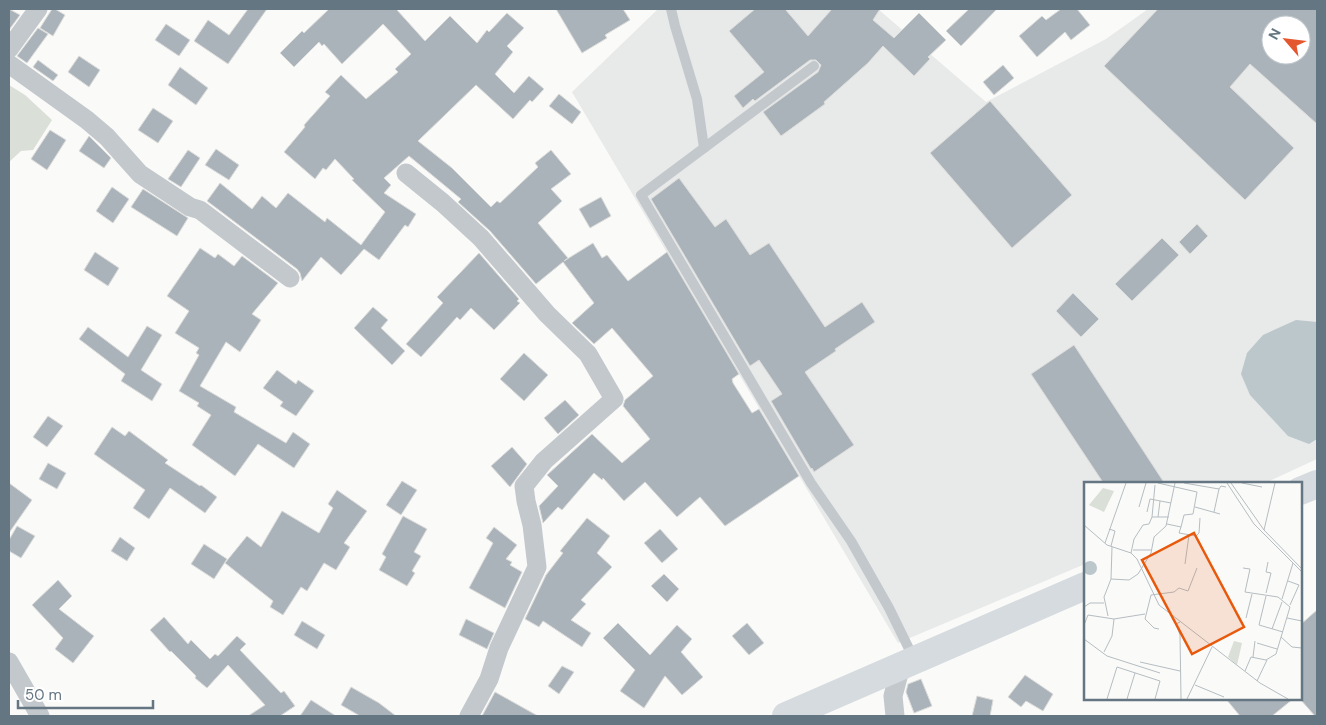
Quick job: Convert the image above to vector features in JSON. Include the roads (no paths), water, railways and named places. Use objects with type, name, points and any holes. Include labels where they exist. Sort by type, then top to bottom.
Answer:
[{"type":"main road","points":[[1301,491],[1317,484]]},
{"type":"main road","points":[[786,716],[1084,586]]},
{"type":"street","points":[[9,49],[38,9]]},
{"type":"street","points":[[9,64],[87,120],[107,137],[140,174],[190,208],[200,210],[290,278]]},
{"type":"street","points":[[406,173],[443,203],[481,238],[547,314],[588,354],[614,399],[544,461],[524,486],[538,567],[499,648],[489,679],[469,716]]},
{"type":"street","points":[[9,662],[40,716]]},
{"type":"street","points":[[895,716],[893,696],[908,663]]},
{"type":"lane","points":[[671,9],[697,99],[704,148]]},
{"type":"lane","points":[[814,66],[641,195],[811,483],[851,541],[889,608],[908,663]]}]
